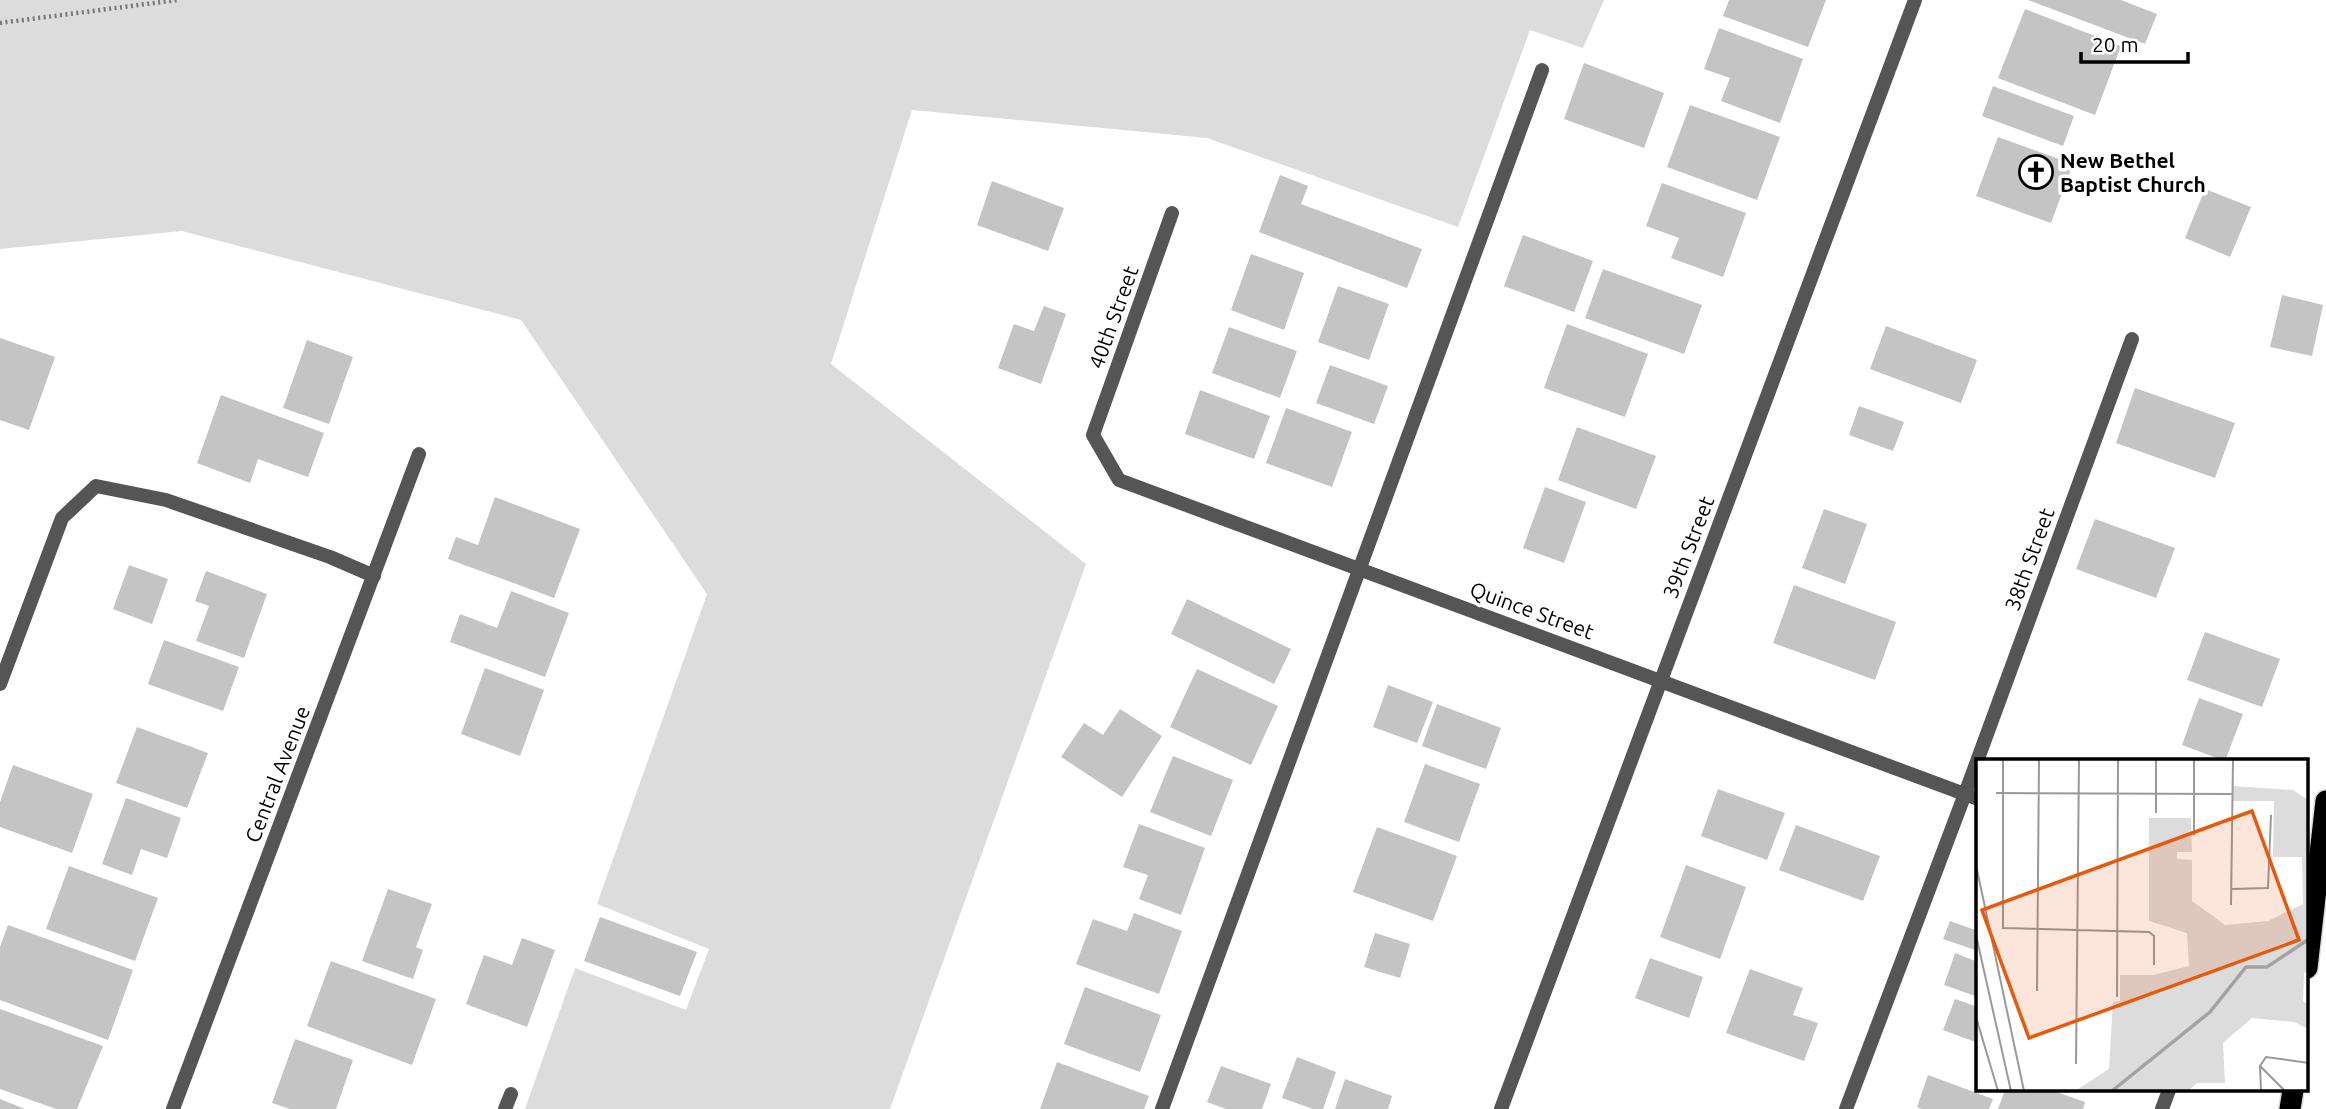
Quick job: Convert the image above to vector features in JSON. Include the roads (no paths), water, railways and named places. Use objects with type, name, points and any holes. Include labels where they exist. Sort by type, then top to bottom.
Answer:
[{"type":"highway","points":[[2308,959],[2326,801]]},
{"type":"street","name":"39th Street","points":[[1501,1109],[1915,0]]},
{"type":"street","points":[[1162,1109],[1542,70]]},
{"type":"street","name":"40th Street","points":[[1093,435],[1172,213]]},
{"type":"street","name":"38th Street","points":[[1984,759],[2132,339]]},
{"type":"street","name":"Quince Street","points":[[1093,435],[1119,480],[1971,796]]},
{"type":"street","name":"Central Avenue","points":[[173,1109],[419,454]]},
{"type":"street","points":[[0,684],[62,518],[96,486],[166,500],[330,557],[374,576]]},
{"type":"street","name":"38th Street","points":[[1846,1109],[1971,796]]},
{"type":"street","points":[[2162,1109],[2168,1092]]},
{"type":"street","points":[[505,1109],[511,1094]]},
{"type":"place","name":"New Bethel Baptist Church","points":[[2036,172]]}]
